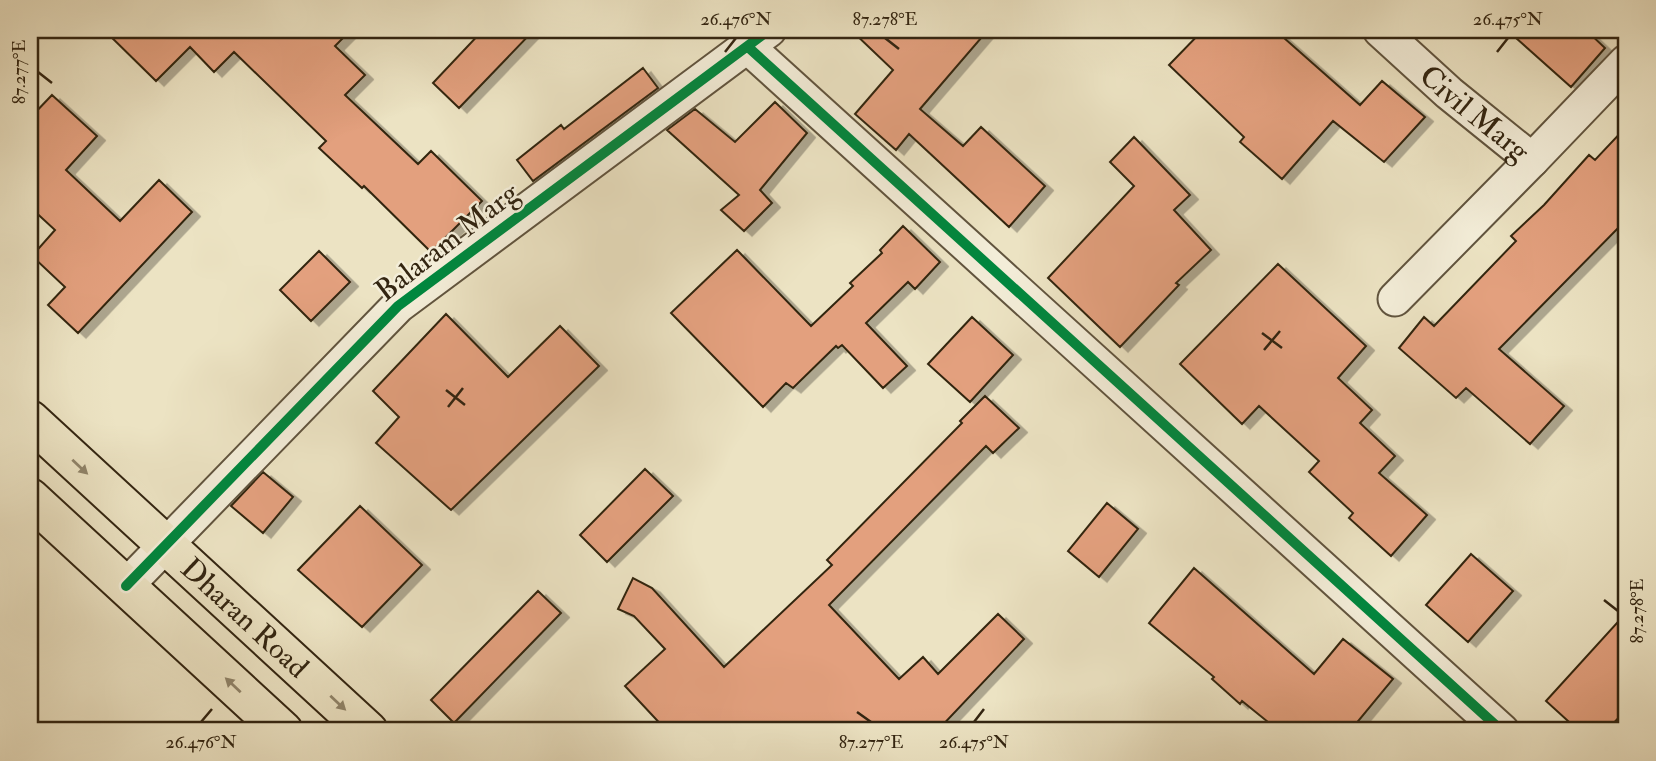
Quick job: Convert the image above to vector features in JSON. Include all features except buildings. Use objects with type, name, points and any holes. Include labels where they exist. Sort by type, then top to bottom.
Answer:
[{"type":"main road","name":"Dharan Road","points":[[30,421],[368,731]]},
{"type":"main road","name":"Dharan Road","points":[[30,498],[283,731]]},
{"type":"street","name":"Civil Marg","points":[[1380,30],[1449,93],[1532,160],[1626,62]]},
{"type":"street","points":[[759,38],[1502,731]]},
{"type":"street","name":"Balaram Marg","points":[[126,586],[398,306],[759,38]]},
{"type":"street","points":[[1395,299],[1532,160]]},
{"type":"cycle path","points":[[126,586],[398,306],[769,30]]},
{"type":"cycle path","points":[[748,47],[1502,731]]}]
